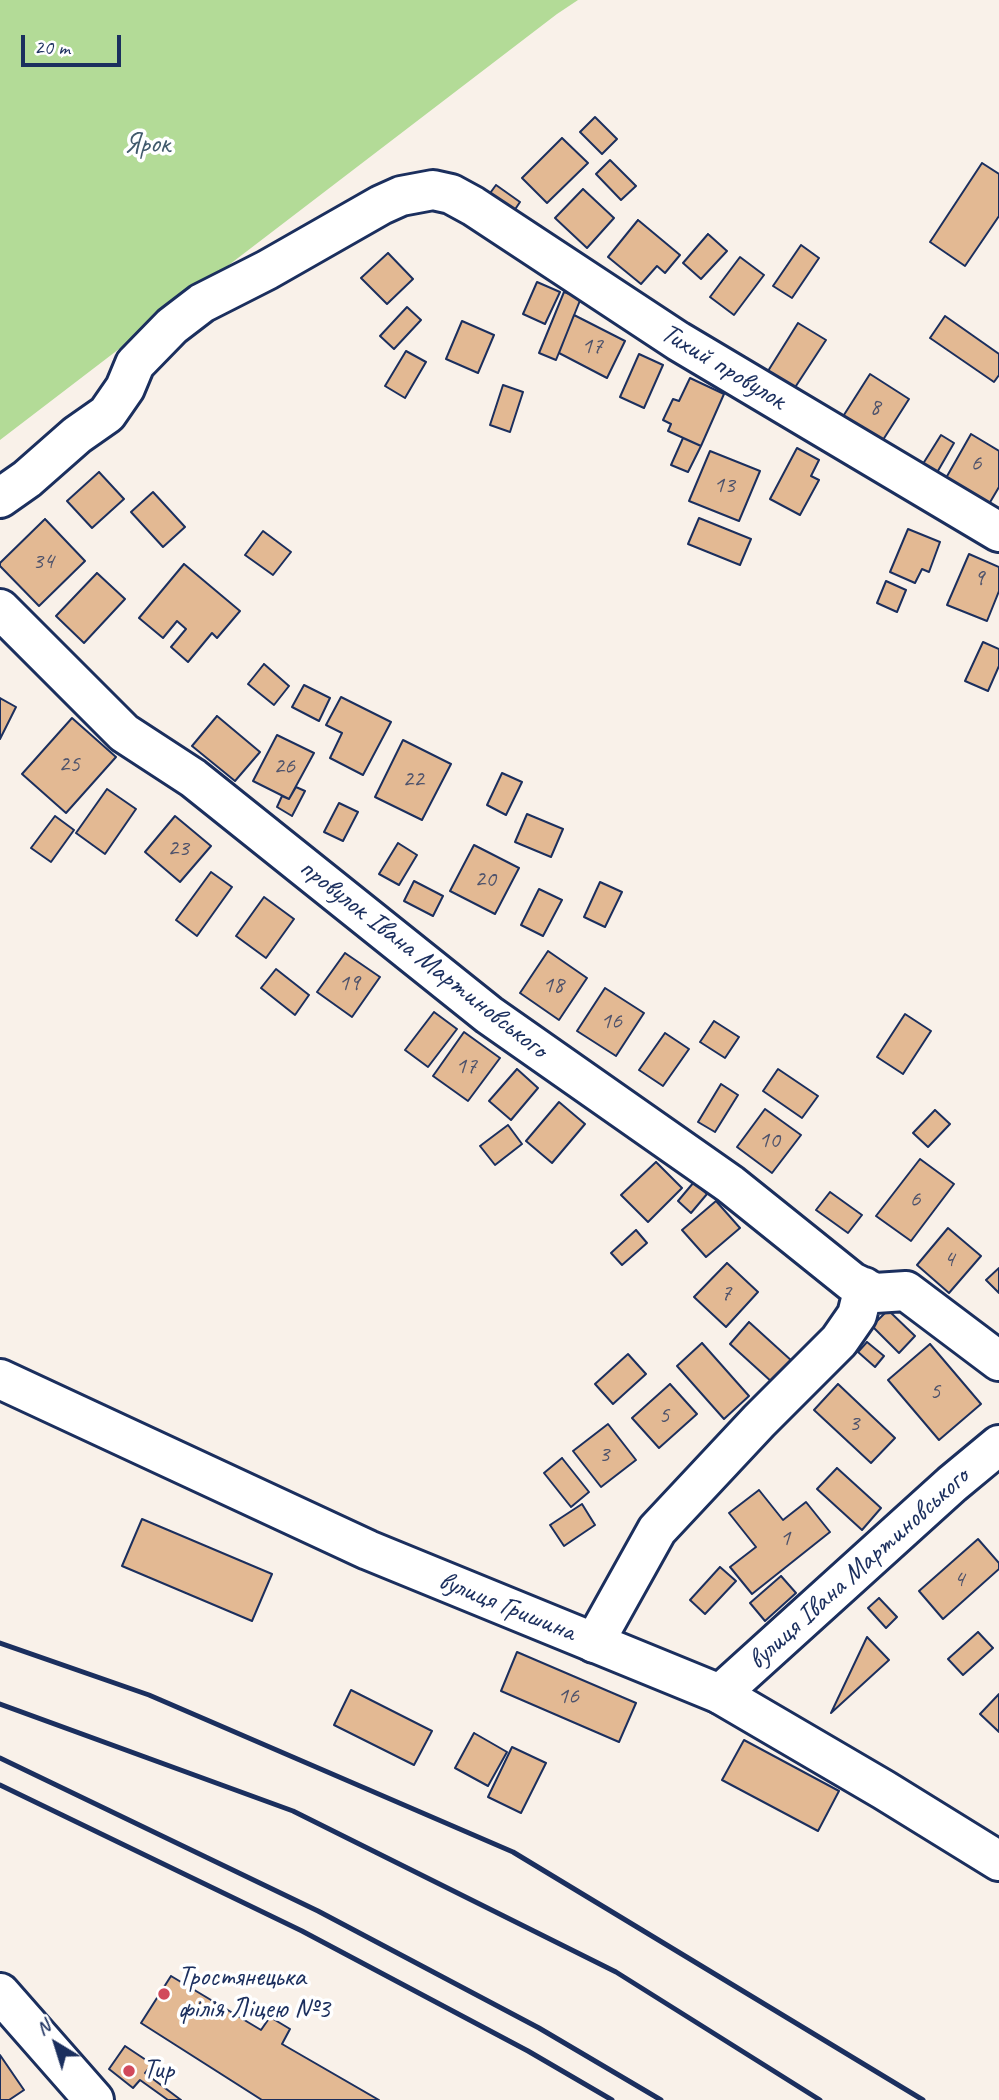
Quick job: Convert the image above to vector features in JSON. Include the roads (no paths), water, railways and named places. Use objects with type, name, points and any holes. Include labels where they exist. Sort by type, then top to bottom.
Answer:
[{"type":"street","name":"Тихий провулок","points":[[0,498],[27,480],[77,435],[107,414],[125,388],[135,364],[172,326],[202,303],[267,270],[381,205],[401,196],[433,191],[451,194],[474,205],[678,341],[999,531]]},
{"type":"street","name":"провулок Івана Мартиновського","points":[[0,609],[124,733],[193,778],[489,1015],[730,1184],[852,1282],[875,1293],[906,1291],[999,1361]]},
{"type":"street","points":[[594,1643],[657,1530],[759,1421],[839,1341],[856,1315],[864,1287]]},
{"type":"street","name":"вулиця Гришина","points":[[0,1380],[368,1550],[720,1694],[999,1861]]},
{"type":"street","name":"вулиця Івана Мартиновського","points":[[720,1694],[951,1484],[999,1444]]},
{"type":"street","points":[[0,1993],[94,2100]]},
{"type":"railway","points":[[0,1643],[149,1695],[513,1852],[923,2100]]},
{"type":"railway","points":[[0,1704],[293,1811],[616,1972],[820,2100]]},
{"type":"railway","points":[[0,1758],[318,1911],[539,2028],[661,2100]]},
{"type":"railway","points":[[0,1785],[302,1931],[528,2051],[612,2100]]},
{"type":"place","name":"Тростянецька філія Ліцею №3","points":[[164,1994]]},
{"type":"place","name":"Тир","points":[[129,2071]]},
{"type":"park label","name":"Ярок","points":[[147,145]]}]
